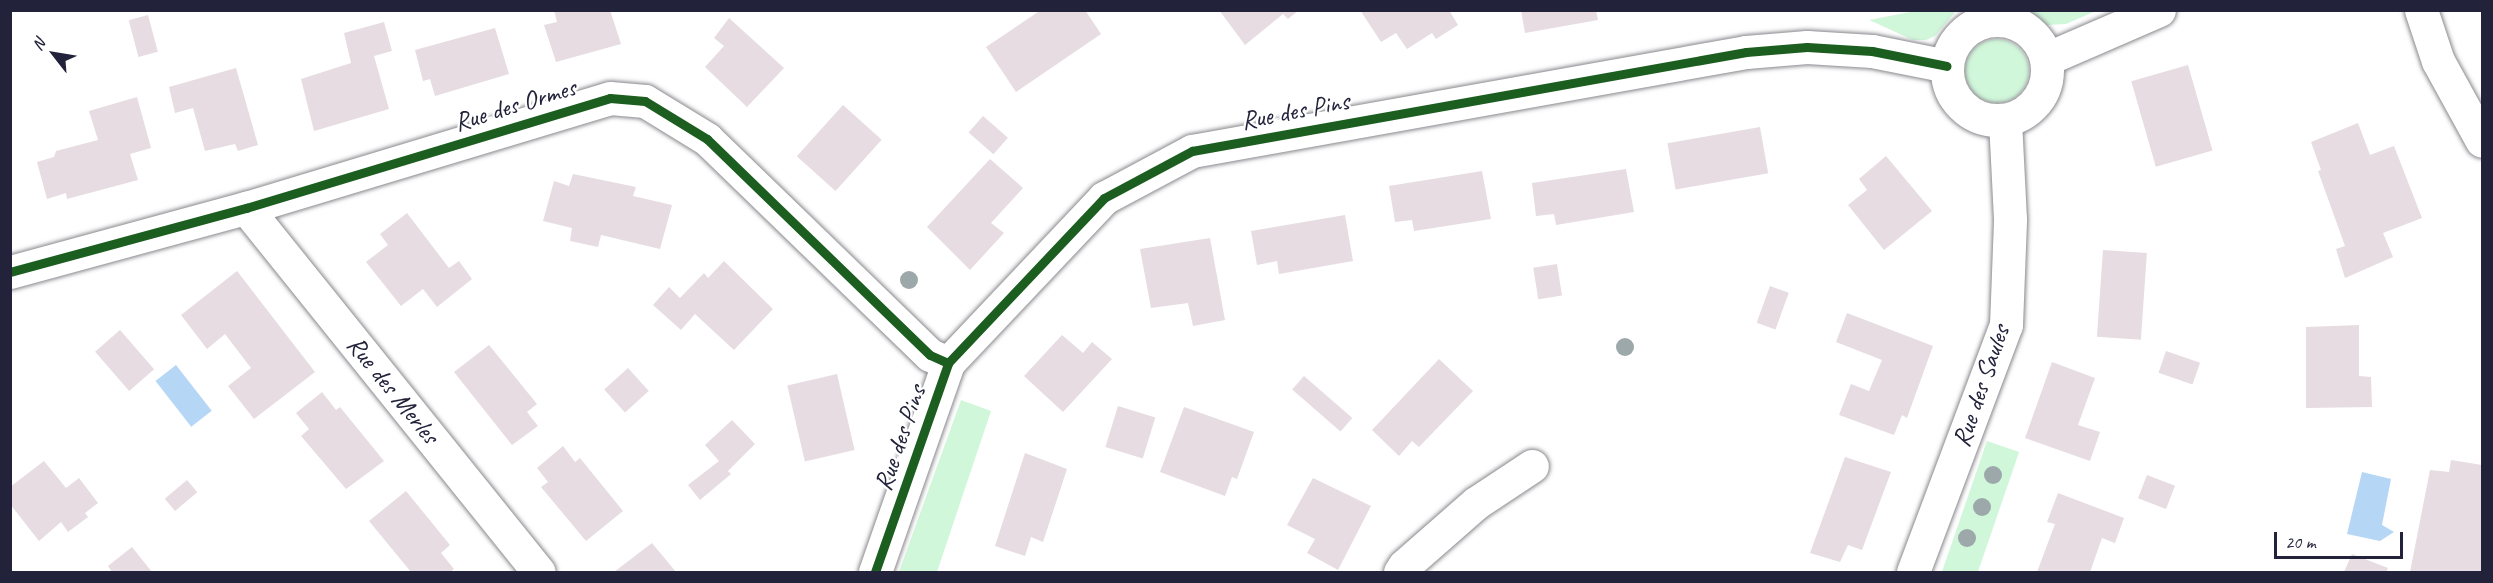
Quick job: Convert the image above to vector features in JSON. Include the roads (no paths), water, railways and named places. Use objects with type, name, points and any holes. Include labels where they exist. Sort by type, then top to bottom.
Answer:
[{"type":"street","points":[[2046,59],[2158,10]]},
{"type":"street","points":[[2421,10],[2438,61],[2482,141]]},
{"type":"street","points":[[1986,21],[2009,21],[2030,32],[2046,59],[2045,83],[2033,105],[2020,115],[2005,120],[1975,116],[1953,96],[1947,81],[1950,50],[1958,37],[1970,26],[1986,21]]},
{"type":"street","name":"Rue des Pins","points":[[875,573],[948,363],[1104,198],[1192,151],[1746,51],[1807,47],[1872,51],[1947,66]]},
{"type":"street","name":"Rue des Ormes","points":[[10,272],[246,208],[610,98],[645,101],[707,138],[930,355],[948,363]]},
{"type":"street","name":"Rue des Saules","points":[[1913,573],[2006,325],[2010,219],[2005,120]]},
{"type":"street","name":"Rue des Merles","points":[[246,208],[539,573]]},
{"type":"street","points":[[1400,573],[1404,566],[1476,503],[1532,466]]},
{"type":"water","points":[[176,365],[212,411],[191,427],[156,381]]},
{"type":"water","points":[[2362,472],[2391,479],[2382,525],[2394,532],[2380,541],[2347,534]]}]
